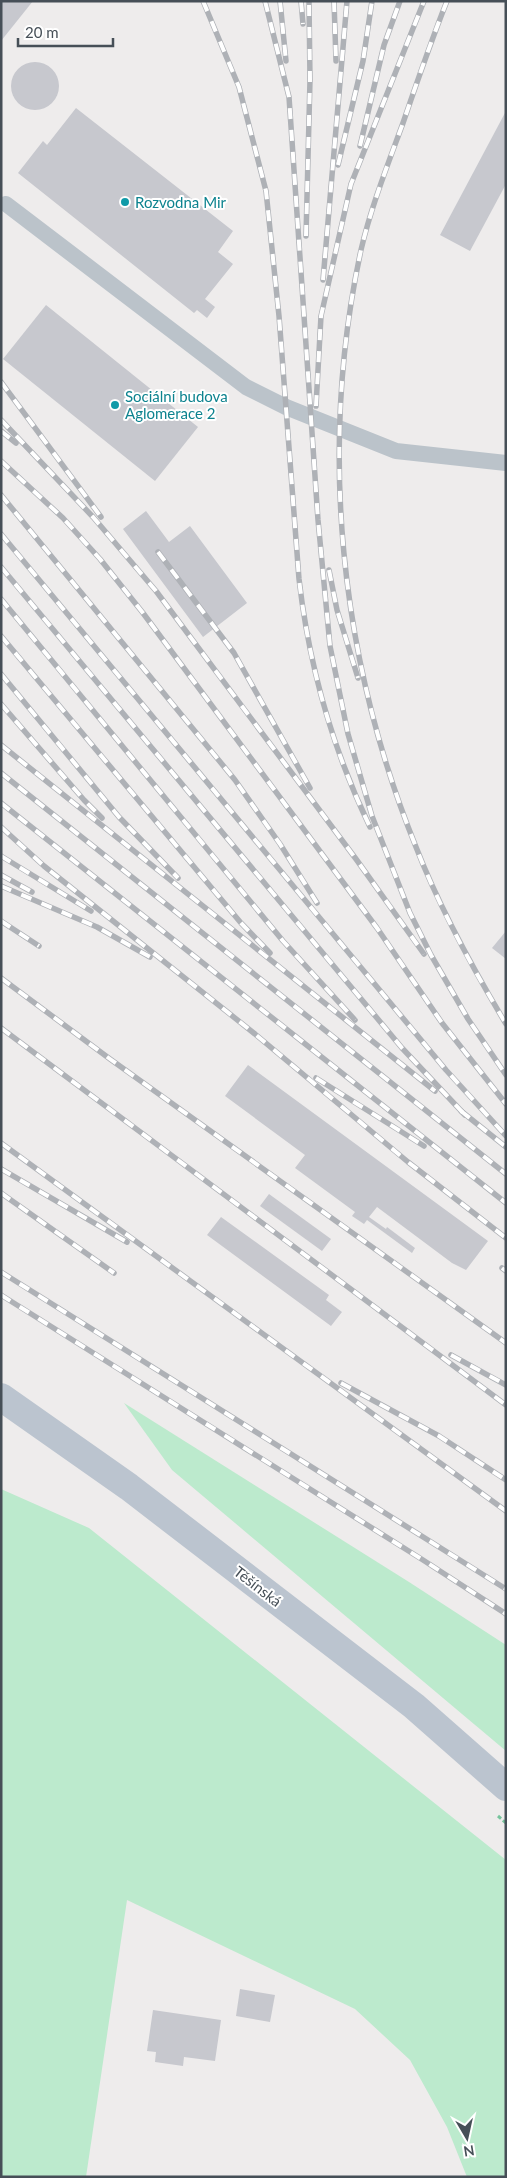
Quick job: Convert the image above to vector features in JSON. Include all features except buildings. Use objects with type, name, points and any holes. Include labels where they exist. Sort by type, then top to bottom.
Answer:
[{"type":"main road","name":"Těšínská","points":[[1,1398],[129,1487],[399,1694],[506,1787]]},
{"type":"lane","points":[[6,204],[246,387],[302,414],[396,451],[506,463]]},
{"type":"green space","points":[[124,1403],[506,1645],[506,1751],[172,1470]]},
{"type":"green space","points":[[1,1489],[89,1528],[506,1860],[506,2177],[467,2177],[447,2127],[410,2060],[355,2009],[127,1900],[86,2177],[1,2177]]},
{"type":"railway","points":[[203,1],[239,87],[266,191],[279,316],[303,611],[316,675],[333,737],[356,797],[370,827]]},
{"type":"railway","points":[[265,1],[289,97],[318,520],[330,646],[348,734],[372,816],[410,913],[431,955],[468,1019],[506,1075]]},
{"type":"railway","points":[[280,1],[286,61]]},
{"type":"railway","points":[[301,1],[303,24]]},
{"type":"railway","points":[[306,236],[310,80],[309,1]]},
{"type":"railway","points":[[334,1],[336,61]]},
{"type":"railway","points":[[323,280],[347,1]]},
{"type":"railway","points":[[338,165],[363,61],[372,1]]},
{"type":"railway","points":[[360,146],[384,45],[400,1]]},
{"type":"railway","points":[[316,406],[321,316],[351,184],[424,1]]},
{"type":"railway","points":[[447,1],[380,186],[361,250],[348,325],[341,401],[339,477],[344,553],[354,628],[369,702],[390,776],[435,893],[469,959],[506,1024]]},
{"type":"railway","points":[[1,382],[101,517]]},
{"type":"railway","points":[[1,420],[93,517],[156,591],[356,859],[424,954]]},
{"type":"railway","points":[[1,431],[16,443]]},
{"type":"railway","points":[[1,461],[63,518],[100,559],[143,613],[377,928],[442,1023],[506,1104]]},
{"type":"railway","points":[[1,495],[235,780],[280,844],[317,903]]},
{"type":"railway","points":[[1,534],[446,1070],[506,1136]]},
{"type":"railway","points":[[158,552],[234,653],[310,788]]},
{"type":"railway","points":[[1,567],[402,1048],[465,1115]]},
{"type":"railway","points":[[329,570],[337,610],[358,678]]},
{"type":"railway","points":[[1,599],[283,941],[355,1020]]},
{"type":"railway","points":[[1,636],[241,923],[270,953]]},
{"type":"railway","points":[[1,674],[119,817],[178,878]]},
{"type":"railway","points":[[1,704],[84,800],[102,818]]},
{"type":"railway","points":[[1,745],[435,1091]]},
{"type":"railway","points":[[1,773],[506,1174]]},
{"type":"railway","points":[[1,803],[506,1203]]},
{"type":"railway","points":[[1,827],[44,866],[255,1034],[408,1162],[506,1238]]},
{"type":"railway","points":[[1,856],[91,911]]},
{"type":"railway","points":[[1,875],[32,892]]},
{"type":"railway","points":[[1,886],[97,927],[150,957]]},
{"type":"railway","points":[[1,921],[39,946]]},
{"type":"railway","points":[[1,978],[110,1059],[506,1343]]},
{"type":"railway","points":[[1,1028],[506,1405]]},
{"type":"railway","points":[[316,1078],[424,1146]]},
{"type":"railway","points":[[461,1111],[506,1147]]},
{"type":"railway","points":[[1,1143],[506,1511]]},
{"type":"railway","points":[[1,1169],[127,1242]]},
{"type":"railway","points":[[1,1193],[114,1273]]},
{"type":"railway","points":[[502,1268],[506,1271]]},
{"type":"railway","points":[[1,1272],[506,1589]]},
{"type":"railway","points":[[1,1295],[506,1614]]},
{"type":"railway","points":[[451,1355],[506,1385]]},
{"type":"railway","points":[[341,1383],[439,1436],[506,1480]]},
{"type":"place","name":"Rozvodna Mir","points":[[125,202]]},
{"type":"place","name":"Sociální budova Aglomerace 2","points":[[115,405]]}]
